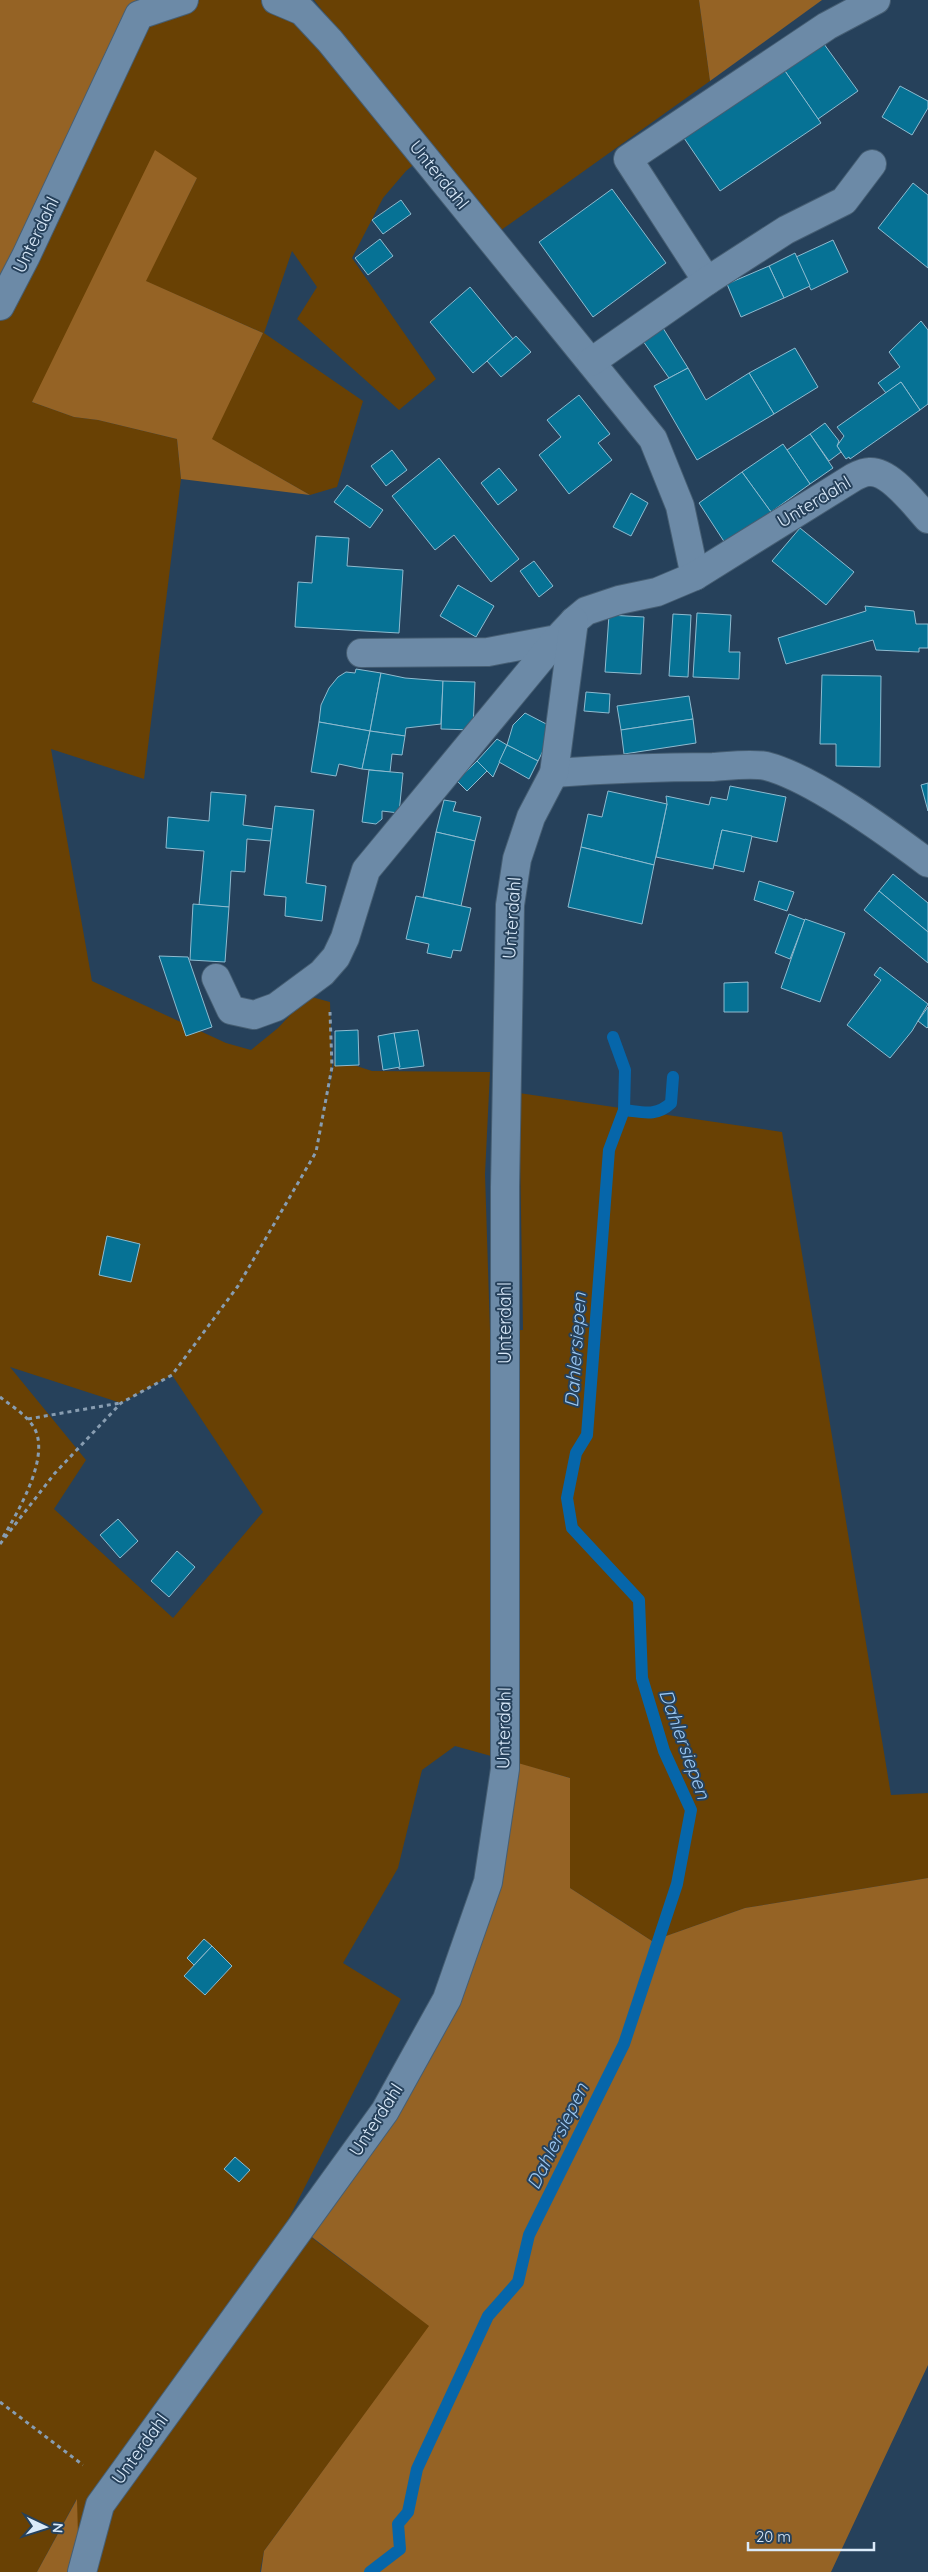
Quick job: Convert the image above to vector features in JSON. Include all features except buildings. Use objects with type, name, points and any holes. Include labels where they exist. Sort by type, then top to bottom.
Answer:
[{"type":"street","name":"Unterdahl","points":[[0,306],[26,256],[139,15],[184,0]]},
{"type":"street","name":"Unterdahl","points":[[276,0],[302,12],[330,41],[654,439],[680,506],[695,576]]},
{"type":"street","points":[[707,280],[628,159],[827,26],[876,0]]},
{"type":"street","points":[[591,362],[707,280],[786,230],[844,201],[872,164]]},
{"type":"street","name":"Unterdahl","points":[[216,978],[231,1010],[254,1015],[276,1006],[329,966],[336,957],[345,938],[366,870],[566,630],[586,612],[619,600],[657,592],[695,576],[854,477],[870,471],[885,476],[899,487],[928,519]]},
{"type":"street","name":"Unterdahl","points":[[361,653],[488,652],[566,630]]},
{"type":"street","name":"Unterdahl","points":[[82,2572],[100,2504],[385,2111],[447,1999],[488,1882],[505,1769],[505,1187],[510,905],[517,859],[531,817],[554,773],[566,630]]},
{"type":"street","points":[[554,773],[645,767],[765,766],[804,782],[891,835],[928,863]]},
{"type":"path","points":[[0,1543],[55,1473],[121,1403],[172,1375],[238,1286],[316,1152],[332,1067],[329,966]]},
{"type":"path","points":[[0,1397],[32,1423],[40,1448],[28,1494],[0,1543]]},
{"type":"path","points":[[28,1420],[121,1403]]},
{"type":"path","points":[[0,2402],[112,2487]]},
{"type":"shaded area","points":[[0,0],[184,0],[139,15],[0,298]]},
{"type":"shaded area","points":[[184,0],[275,0],[424,156],[406,171],[383,198],[352,258],[436,379],[399,410],[297,319],[317,287],[292,251],[264,333],[363,401],[337,487],[310,495],[211,439],[263,333],[145,281],[197,178],[32,402],[74,417],[98,420],[177,439],[181,479],[144,779],[51,749],[92,981],[226,1043],[251,1050],[278,1028],[308,996],[330,1002],[332,1067],[323,1117],[335,1059],[372,1071],[490,1072],[485,1174],[490,1331],[523,1330],[519,1093],[782,1132],[891,1795],[928,1793],[928,1878],[745,1908],[652,1941],[570,1888],[570,1778],[455,1746],[422,1770],[398,1868],[343,1963],[401,1999],[288,2220],[430,2326],[264,2551],[260,2572],[79,2572],[76,2500],[37,2572],[0,2572],[0,302],[127,43]],"holes":[[[10,1367],[121,1403],[172,1375],[263,1512],[173,1618],[54,1509],[86,1460]]]},
{"type":"shaded area","points":[[314,0],[699,0],[710,81],[497,233]]},
{"type":"shaded area","points":[[699,0],[822,0],[710,81]]},
{"type":"shaded area","points":[[155,150],[197,178],[146,281],[263,333],[212,439],[310,495],[181,479],[177,439],[98,420],[74,417],[32,402]]},
{"type":"shaded area","points":[[511,1761],[570,1778],[570,1888],[652,1941],[745,1908],[928,1878],[928,2365],[831,2572],[261,2572],[264,2551],[429,2326],[300,2228],[447,1999]]},
{"type":"shaded area","points":[[77,2499],[79,2572],[37,2572]]},
{"type":"waterway","name":"Dahlersiepen","points":[[370,2572],[400,2549],[398,2524],[408,2512],[417,2469],[488,2316],[518,2282],[529,2235],[624,2044],[677,1884],[691,1810],[664,1751],[642,1678],[639,1600],[572,1528],[567,1498],[576,1453],[587,1435],[609,1150],[624,1110],[625,1070],[613,1037]]},
{"type":"waterway","points":[[624,1110],[655,1112],[671,1103],[673,1077]]}]
